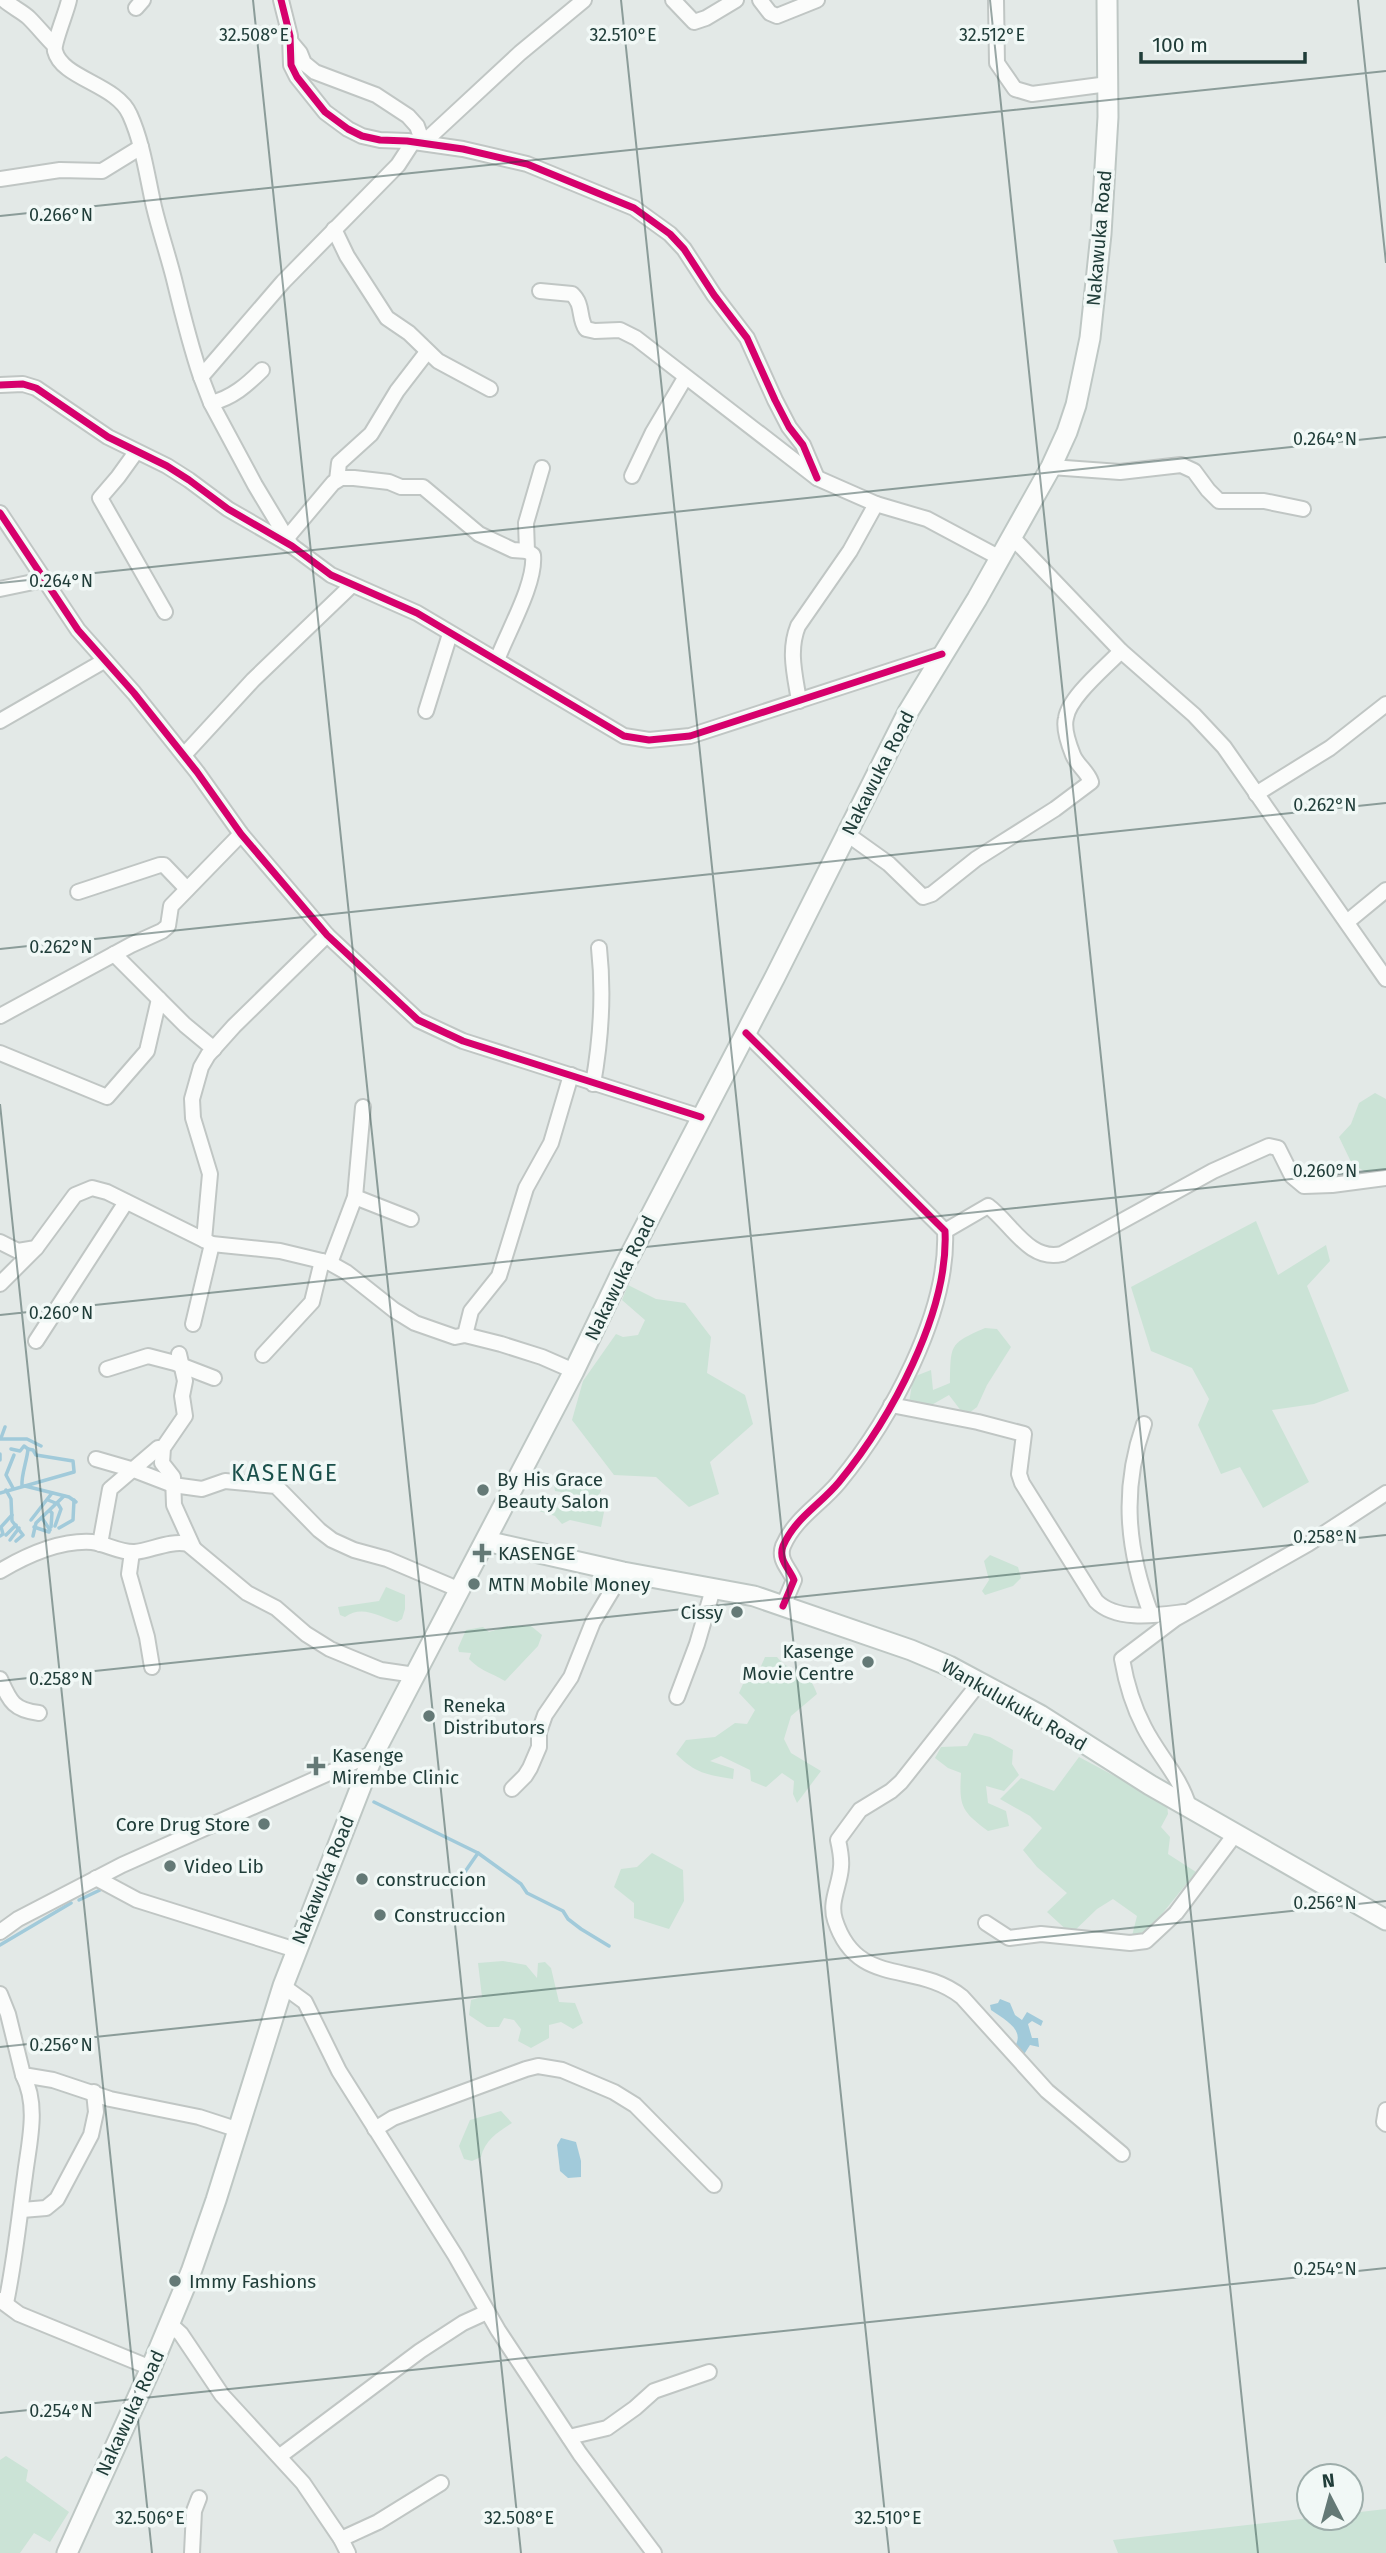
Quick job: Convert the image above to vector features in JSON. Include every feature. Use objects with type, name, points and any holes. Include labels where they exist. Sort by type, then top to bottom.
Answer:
[{"type":"main road","name":"Nakawuka Road","points":[[67,2553],[170,2324],[212,2212],[283,1986],[374,1753],[574,1371],[621,1272],[746,1033],[908,712],[978,599],[1051,467],[1076,405],[1090,338],[1101,234],[1108,84],[1107,0]]},
{"type":"main road","name":"Wankulukuku Road","points":[[486,1541],[623,1572],[754,1596],[911,1650],[980,1682],[1040,1715],[1101,1755],[1386,1920]]},
{"type":"street","points":[[4,0],[28,17],[54,45]]},
{"type":"street","points":[[69,0],[65,19],[54,45],[55,53],[71,70],[104,88],[130,112],[201,377],[211,403],[289,543]]},
{"type":"street","points":[[281,0],[290,41],[291,65],[297,77],[325,112],[362,136],[423,143],[527,164],[634,208],[670,234],[684,249],[747,338],[775,400],[789,427],[803,445],[817,478]]},
{"type":"street","points":[[423,143],[520,53],[584,0]]},
{"type":"street","points":[[673,0],[694,22],[736,0]]},
{"type":"street","points":[[760,0],[770,13],[778,16],[817,0]]},
{"type":"street","points":[[996,0],[996,63],[1015,89],[1032,94],[1108,84]]},
{"type":"street","points":[[290,41],[304,63],[315,72],[376,94],[408,116],[417,126],[423,143]]},
{"type":"street","points":[[201,377],[283,282],[398,164],[411,145],[407,141]]},
{"type":"street","points":[[0,179],[60,170],[102,171],[141,147]]},
{"type":"street","points":[[334,229],[347,257],[387,318],[409,333],[427,352],[462,376],[489,389]]},
{"type":"street","points":[[540,292],[572,295],[579,303],[580,322],[586,329],[620,330],[636,338],[817,478],[876,504],[927,519],[1000,558]]},
{"type":"street","points":[[289,543],[337,480],[339,463],[371,434],[397,391],[427,352]]},
{"type":"street","points":[[211,403],[221,401],[242,389],[262,370]]},
{"type":"street","points":[[632,476],[653,432],[685,378]]},
{"type":"street","points":[[0,385],[23,384],[36,388],[108,437],[167,466],[228,509],[289,543],[331,575],[417,613],[603,725],[635,740],[690,736],[942,654]]},
{"type":"street","points":[[136,452],[100,498],[165,612]]},
{"type":"street","points":[[1051,467],[1120,472],[1181,465],[1194,471],[1219,501],[1264,501],[1303,509]]},
{"type":"street","points":[[527,551],[526,523],[541,468]]},
{"type":"street","points":[[337,480],[354,478],[389,482],[401,487],[423,487],[479,534],[506,547],[527,551],[533,555],[532,573],[497,660]]},
{"type":"street","points":[[799,701],[792,656],[793,639],[850,551],[876,504]]},
{"type":"street","points":[[0,513],[78,630],[184,755],[242,834],[327,935],[399,1004],[424,1024],[463,1041],[701,1117]]},
{"type":"street","points":[[1012,537],[1121,651],[1194,715],[1224,747],[1386,979]]},
{"type":"street","points":[[0,589],[43,580]]},
{"type":"street","points":[[184,755],[245,688],[352,585]]},
{"type":"street","points":[[426,711],[450,634]]},
{"type":"street","points":[[847,834],[889,864],[923,897],[932,894],[976,859],[1055,809],[1091,782],[1074,759],[1065,726],[1066,718],[1073,702],[1121,651]]},
{"type":"street","points":[[0,721],[104,661]]},
{"type":"street","points":[[1256,794],[1330,748],[1386,704]]},
{"type":"street","points":[[0,1016],[114,954],[156,935],[168,926],[171,906],[242,834]]},
{"type":"street","points":[[78,892],[159,864],[164,865],[187,889]]},
{"type":"street","points":[[1347,922],[1386,890]]},
{"type":"street","points":[[193,1324],[208,1242],[210,1174],[191,1099],[201,1067],[234,1026],[327,935]]},
{"type":"street","points":[[593,1084],[598,1057],[602,990],[599,948]]},
{"type":"street","points":[[114,954],[214,1049]]},
{"type":"street","points":[[0,1053],[107,1097],[147,1051],[159,999]]},
{"type":"street","points":[[746,1033],[945,1231],[944,1269],[940,1290],[907,1375],[891,1405],[840,1481],[806,1512],[783,1546],[782,1558],[794,1580],[783,1606]]},
{"type":"street","points":[[466,1335],[471,1311],[499,1276],[526,1188],[551,1143],[571,1075]]},
{"type":"street","points":[[263,1355],[312,1302],[326,1262],[355,1197],[363,1107]]},
{"type":"street","points":[[945,1231],[988,1206],[1030,1247],[1051,1256],[1062,1254],[1213,1171],[1269,1146],[1278,1148],[1292,1176],[1304,1186],[1386,1178]]},
{"type":"street","points":[[0,1284],[36,1248],[75,1195],[84,1189],[92,1188],[107,1192],[208,1242],[280,1251],[326,1262],[346,1272],[415,1323],[455,1337],[466,1335],[532,1354],[574,1371]]},
{"type":"street","points":[[355,1197],[411,1219]]},
{"type":"street","points":[[36,1340],[126,1202]]},
{"type":"street","points":[[0,1242],[18,1251],[36,1248]]},
{"type":"street","points":[[179,1354],[185,1381],[182,1396],[185,1416],[163,1448],[162,1463],[173,1477],[174,1505],[192,1547]]},
{"type":"street","points":[[107,1369],[148,1356],[214,1378]]},
{"type":"street","points":[[891,1405],[1024,1434],[1019,1474],[1021,1483],[1096,1601],[1116,1613],[1187,1612]]},
{"type":"street","points":[[1144,1424],[1132,1465],[1129,1538],[1135,1567],[1151,1614]]},
{"type":"street","points":[[100,1544],[110,1489],[158,1448]]},
{"type":"street","points":[[96,1459],[173,1485],[202,1489],[225,1481],[276,1486],[332,1540],[354,1550],[387,1559],[460,1590]]},
{"type":"street","points":[[1189,1807],[1179,1782],[1144,1727],[1125,1677],[1122,1659],[1187,1612],[1300,1549],[1386,1493]]},
{"type":"street","points":[[0,1570],[26,1556],[79,1542],[132,1552],[176,1543],[188,1544],[247,1593],[276,1608],[306,1634],[330,1649],[381,1670],[415,1675]]},
{"type":"street","points":[[132,1552],[129,1574],[147,1637],[152,1667]]},
{"type":"street","points":[[512,1789],[530,1768],[539,1747],[539,1732],[545,1715],[571,1677],[593,1622],[623,1572]]},
{"type":"street","points":[[677,1698],[713,1589]]},
{"type":"street","points":[[0,1679],[18,1708],[38,1713]]},
{"type":"street","points":[[980,1682],[901,1782],[860,1810],[838,1840],[841,1868],[835,1891],[834,1920],[856,1956],[869,1965],[933,1979],[962,1997],[1047,2091],[1122,2154]]},
{"type":"street","points":[[0,1932],[18,1919],[96,1878],[214,1822],[374,1753]]},
{"type":"street","points":[[986,1923],[1009,1938],[1041,1934],[1130,1943],[1146,1941],[1176,1913],[1236,1833]]},
{"type":"street","points":[[96,1878],[137,1900],[296,1950]]},
{"type":"street","points":[[283,1986],[305,2002],[339,2071],[455,2255],[487,2312],[569,2437],[654,2553]]},
{"type":"street","points":[[0,1994],[29,2088],[32,2129],[22,2210],[3,2302],[19,2314],[151,2368]]},
{"type":"street","points":[[375,2129],[393,2118],[514,2073],[547,2066],[614,2092],[635,2105],[714,2185]]},
{"type":"street","points":[[23,2075],[53,2080],[110,2099],[199,2117],[239,2130]]},
{"type":"street","points":[[22,2210],[46,2208],[57,2199],[91,2135],[96,2112],[94,2092]]},
{"type":"street","points":[[1386,2110],[1386,2124]]},
{"type":"street","points":[[280,2456],[420,2351],[463,2323],[487,2312]]},
{"type":"street","points":[[170,2324],[181,2334],[222,2395],[303,2483],[348,2553]]},
{"type":"street","points":[[569,2437],[607,2428],[654,2391],[709,2372]]},
{"type":"street","points":[[341,2539],[378,2522],[440,2483]]},
{"type":"street","points":[[192,2553],[194,2511],[199,2498]]},
{"type":"green space","points":[[1375,1093],[1386,1099],[1386,1173],[1371,1175],[1352,1164],[1339,1137],[1351,1124],[1359,1103]]},
{"type":"green space","points":[[1256,1221],[1278,1275],[1326,1245],[1330,1261],[1307,1286],[1349,1391],[1314,1404],[1272,1410],[1309,1482],[1263,1508],[1240,1467],[1221,1474],[1198,1425],[1209,1399],[1192,1368],[1151,1351],[1131,1287]]},
{"type":"green space","points":[[628,1285],[656,1299],[685,1303],[711,1337],[707,1373],[745,1395],[753,1424],[710,1462],[719,1494],[689,1507],[656,1477],[614,1475],[572,1420],[583,1381],[616,1334],[623,1337],[638,1335],[645,1320],[622,1300]]},
{"type":"green space","points":[[985,1328],[997,1329],[1011,1347],[987,1385],[977,1407],[965,1416],[949,1395],[928,1407],[909,1403],[913,1377],[931,1370],[933,1390],[950,1383],[954,1347],[964,1338]]},
{"type":"green space","points":[[564,1477],[576,1482],[595,1477],[601,1491],[594,1503],[604,1512],[601,1527],[570,1520],[562,1524],[555,1516],[536,1510],[542,1502],[559,1508],[569,1501],[567,1493],[555,1491],[554,1485],[561,1484]]},
{"type":"green space","points":[[990,1555],[1018,1567],[1021,1578],[1013,1586],[985,1595],[982,1591],[989,1580],[984,1561]]},
{"type":"green space","points":[[386,1587],[405,1595],[402,1619],[397,1622],[364,1612],[351,1613],[345,1617],[340,1615],[338,1607],[379,1601]]},
{"type":"green space","points":[[508,1626],[531,1626],[542,1635],[538,1646],[505,1681],[469,1659],[471,1653],[459,1652],[458,1648],[466,1630],[483,1627],[489,1632]]},
{"type":"green space","points":[[765,1657],[777,1657],[788,1667],[804,1675],[817,1694],[791,1716],[784,1739],[791,1753],[821,1771],[797,1803],[793,1794],[794,1781],[782,1773],[766,1787],[751,1781],[750,1770],[721,1756],[710,1761],[734,1769],[733,1779],[702,1772],[676,1754],[686,1740],[715,1737],[735,1723],[747,1724],[755,1710],[739,1693],[743,1684],[755,1680]]},
{"type":"green space","points":[[974,1733],[990,1737],[1013,1750],[1012,1764],[1019,1775],[1004,1791],[986,1786],[988,1803],[1006,1811],[1009,1826],[988,1831],[972,1818],[962,1801],[961,1773],[948,1768],[935,1758],[941,1747],[967,1746]]},
{"type":"green space","points":[[1079,1757],[1167,1804],[1168,1814],[1161,1827],[1170,1837],[1168,1854],[1196,1872],[1153,1925],[1131,1940],[1137,1916],[1113,1899],[1097,1909],[1071,1934],[1047,1912],[1067,1893],[1037,1867],[1023,1850],[1042,1828],[1030,1816],[1000,1799],[1021,1778],[1054,1791]]},
{"type":"green space","points":[[652,1853],[683,1870],[684,1901],[669,1929],[634,1918],[634,1903],[614,1887],[621,1869],[637,1867]]},
{"type":"green space","points":[[503,1961],[526,1965],[537,1978],[538,1963],[545,1962],[551,1968],[559,2002],[575,2003],[583,2023],[573,2029],[561,2022],[549,2025],[549,2038],[531,2048],[518,2041],[521,2029],[514,2020],[504,2018],[499,2027],[487,2027],[469,2015],[471,2000],[482,1997],[478,1963]]},
{"type":"green space","points":[[501,2111],[512,2123],[489,2141],[481,2157],[472,2161],[464,2159],[459,2146],[470,2120]]},
{"type":"green space","points":[[6,2456],[28,2470],[26,2481],[69,2512],[50,2542],[34,2533],[20,2553],[0,2553],[0,2460]]},
{"type":"green space","points":[[1386,2509],[1386,2553],[1118,2553],[1113,2540],[1295,2520],[1295,2532],[1365,2532],[1365,2511]]},
{"type":"water","points":[[1000,1999],[1010,2003],[1015,2015],[1022,2020],[1027,2012],[1043,2021],[1041,2026],[1032,2021],[1028,2024],[1032,2038],[1038,2038],[1039,2047],[1030,2045],[1023,2056],[1011,2051],[1018,2038],[1017,2033],[1009,2023],[991,2010],[990,2005],[998,2003]]},
{"type":"water","points":[[561,2138],[576,2142],[581,2161],[581,2177],[568,2178],[560,2171],[557,2145]]},
{"type":"waterway","points":[[1,1438],[5,1427]]},
{"type":"waterway","points":[[0,1439],[27,1439],[41,1446]]},
{"type":"waterway","points":[[11,1449],[20,1451],[24,1446],[28,1449]]},
{"type":"waterway","points":[[22,1486],[28,1449],[33,1450],[36,1455],[73,1461],[74,1471]]},
{"type":"waterway","points":[[0,1454],[0,1460]]},
{"type":"waterway","points":[[13,1488],[6,1475],[14,1455]]},
{"type":"waterway","points":[[0,1493],[74,1472]]},
{"type":"waterway","points":[[25,1486],[69,1497],[76,1502]]},
{"type":"waterway","points":[[6,1490],[11,1499],[12,1521],[23,1535],[16,1541]]},
{"type":"waterway","points":[[31,1520],[52,1493]]},
{"type":"waterway","points":[[33,1536],[36,1523],[64,1496]]},
{"type":"waterway","points":[[48,1500],[58,1504],[61,1509],[55,1526]]},
{"type":"waterway","points":[[59,1528],[73,1520],[74,1500]]},
{"type":"waterway","points":[[50,1511],[51,1527]]},
{"type":"waterway","points":[[0,1536],[3,1534],[1,1527],[12,1515]]},
{"type":"waterway","points":[[42,1518],[50,1530]]},
{"type":"waterway","points":[[6,1535],[16,1525]]},
{"type":"waterway","points":[[34,1527],[49,1532]]},
{"type":"waterway","points":[[10,1540],[19,1528]]},
{"type":"waterway","points":[[374,1802],[478,1853],[521,1884],[527,1893],[563,1911],[568,1919],[581,1929],[609,1946]]},
{"type":"waterway","points":[[460,1879],[478,1853]]},
{"type":"waterway","points":[[79,1900],[100,1890]]},
{"type":"waterway","points":[[0,1945],[71,1903]]},
{"type":"cycle path","points":[[281,0],[290,36],[291,65],[297,77],[325,112],[348,129],[380,140],[463,149],[527,164],[634,208],[670,234],[684,249],[747,338],[775,400],[789,427],[803,445],[817,478]]},
{"type":"cycle path","points":[[0,385],[23,384],[36,388],[108,437],[167,466],[228,509],[292,546],[331,575],[417,613],[624,736],[649,740],[690,736],[942,654]]},
{"type":"cycle path","points":[[0,513],[78,630],[134,693],[197,772],[241,834],[327,935],[418,1020],[463,1041],[701,1117]]},
{"type":"cycle path","points":[[746,1033],[945,1231],[944,1263],[937,1296],[913,1364],[878,1428],[858,1457],[832,1490],[794,1527],[783,1546],[783,1560],[794,1580],[783,1606]]},
{"type":"place","name":"By His Grace Beauty Salon","points":[[483,1490]]},
{"type":"place","name":"KASENGE","points":[[482,1553]]},
{"type":"place","name":"MTN Mobile Money","points":[[474,1584]]},
{"type":"place","name":"Cissy","points":[[737,1612]]},
{"type":"place","name":"Kasenge Movie Centre","points":[[868,1662]]},
{"type":"place","name":"Reneka Distributors","points":[[429,1716]]},
{"type":"place","name":"Kasenge Mirembe Clinic","points":[[316,1766]]},
{"type":"place","name":"Core Drug Store","points":[[264,1824]]},
{"type":"place","name":"Video Lib","points":[[170,1866]]},
{"type":"place","name":"construccion","points":[[362,1879]]},
{"type":"place","name":"Construccion","points":[[380,1915]]},
{"type":"place","name":"Immy Fashions","points":[[175,2281]]},
{"type":"district","name":"KASENGE","points":[[285,1473]]}]
